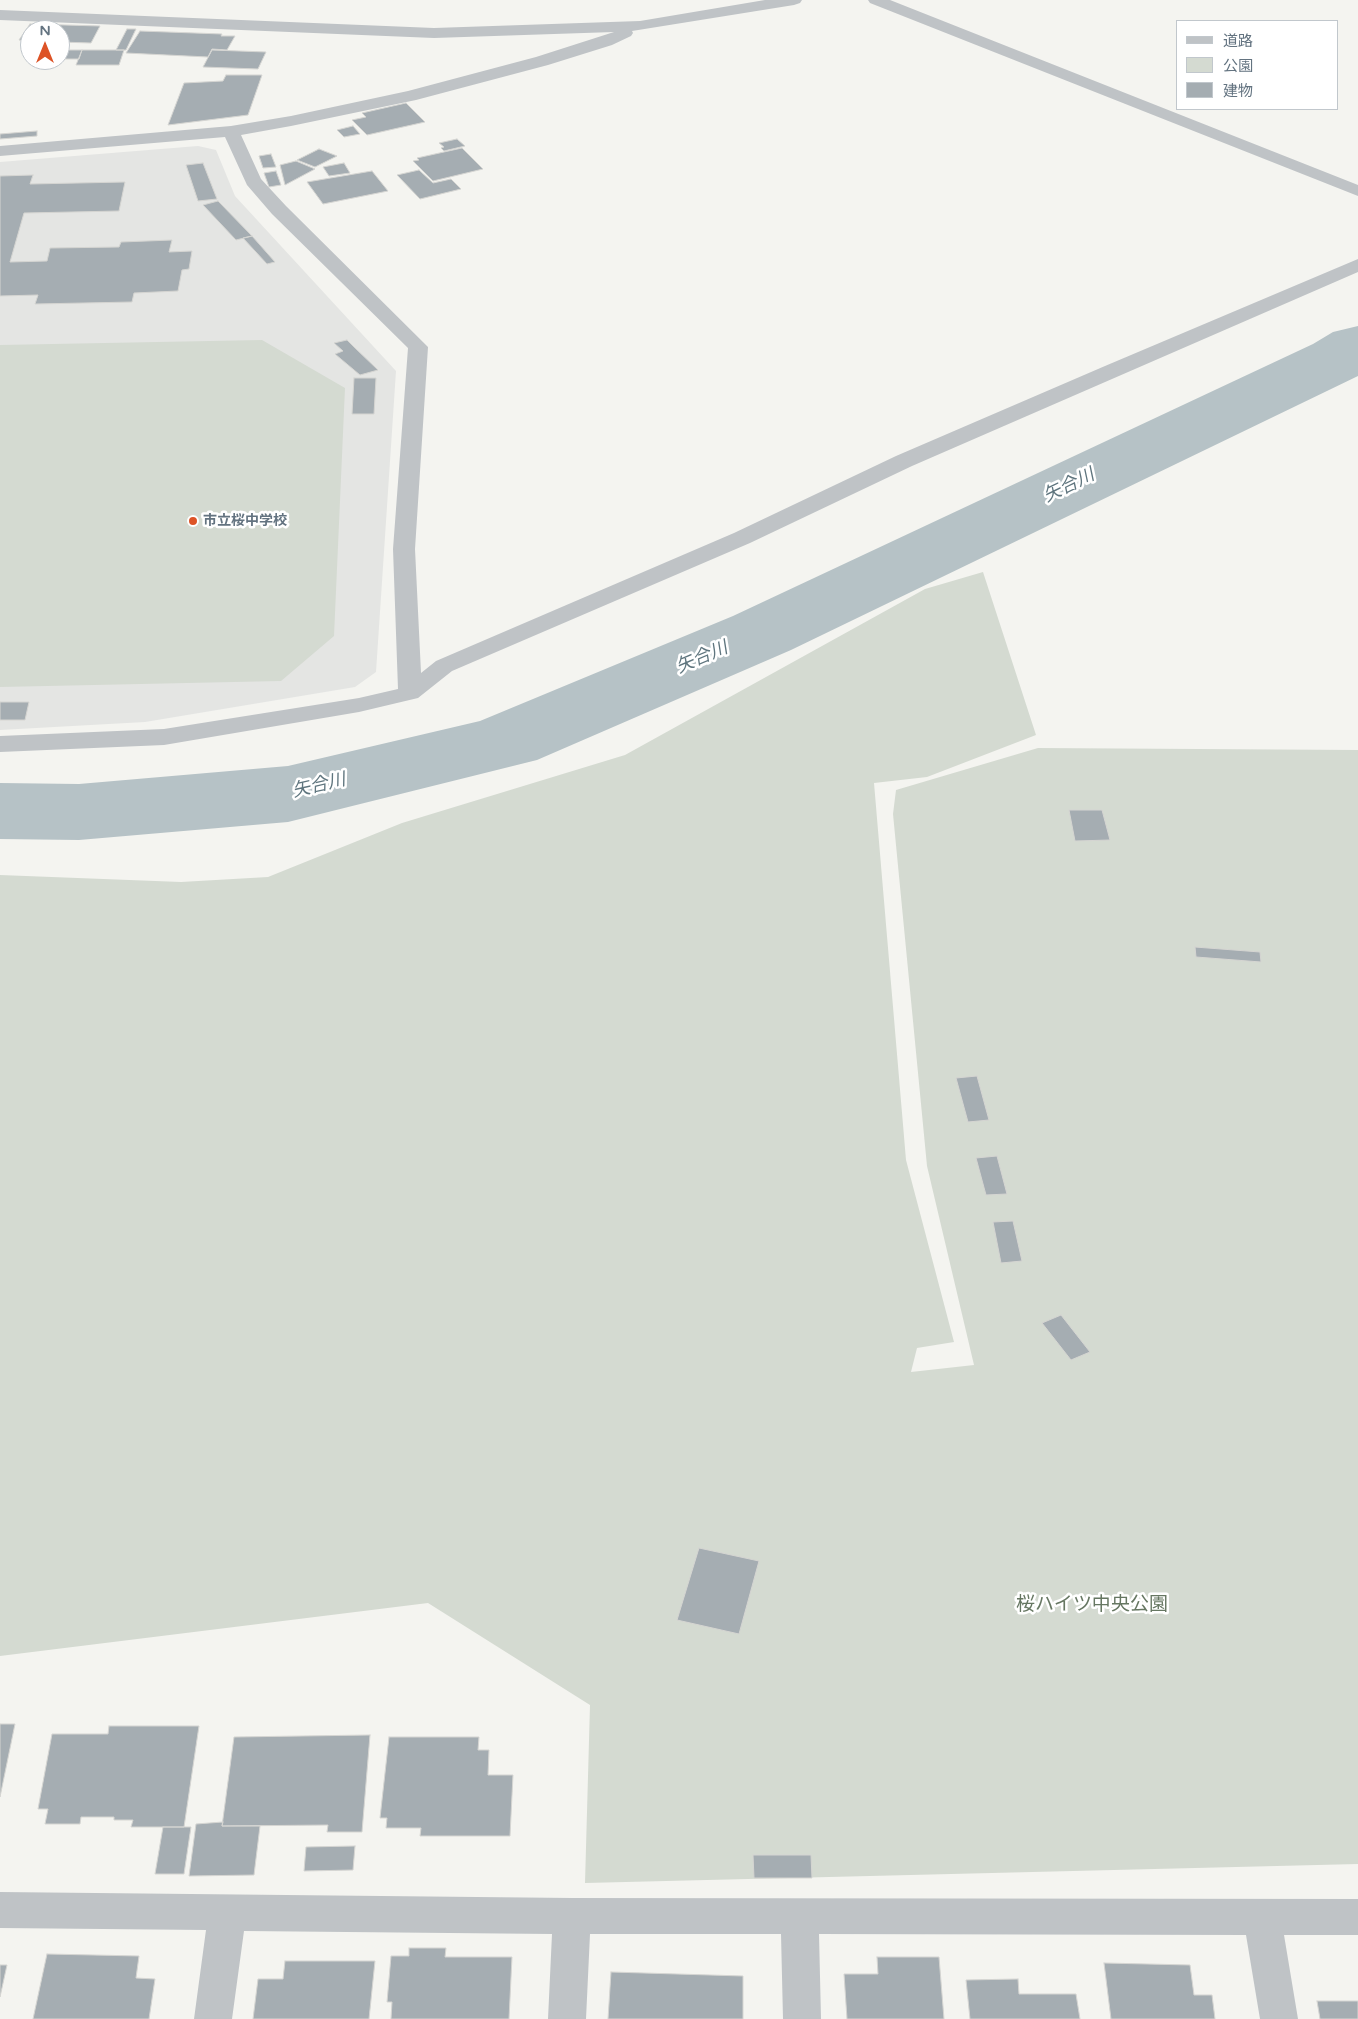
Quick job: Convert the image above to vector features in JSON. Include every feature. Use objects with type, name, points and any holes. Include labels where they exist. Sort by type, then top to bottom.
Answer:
[{"type":"street","points":[[0,16],[434,33],[640,26],[794,0]]},
{"type":"street","points":[[876,0],[1358,191]]},
{"type":"street","points":[[0,151],[231,131],[291,121],[410,96],[588,47],[640,26]]},
{"type":"street","points":[[231,131],[253,181],[279,210],[418,347],[404,550],[410,693]]},
{"type":"street","points":[[0,744],[164,737],[359,705],[410,693],[444,666],[742,538],[904,461],[1102,374],[1358,265]]},
{"type":"street","points":[[0,1910],[572,1916],[1358,1917]]},
{"type":"street","points":[[213,2019],[228,1912]]},
{"type":"street","points":[[567,2019],[572,1916]]},
{"type":"street","points":[[800,1917],[802,2019]]},
{"type":"street","points":[[1262,1917],[1279,2019]]},
{"type":"shaded area","name":"市立桜中学校","points":[[198,146],[216,150],[235,196],[396,371],[376,672],[355,687],[145,722],[0,730],[0,162]]},
{"type":"green space","points":[[262,340],[345,388],[334,636],[281,681],[0,687],[0,345]]},
{"type":"green space","name":"桜ハイツ中央公園","points":[[983,572],[1036,735],[927,777],[874,783],[906,1160],[954,1342],[917,1348],[911,1372],[974,1365],[927,1166],[893,814],[896,790],[1038,748],[1358,750],[1358,1864],[585,1883],[590,1705],[428,1603],[0,1656],[0,875],[181,882],[268,877],[402,823],[625,755],[925,589]]},
{"type":"building","points":[[70,25],[100,26],[91,43],[70,42]]},
{"type":"building","points":[[127,29],[136,29],[126,50],[116,50]]},
{"type":"building","points":[[140,31],[235,36],[227,50],[212,49],[208,57],[126,53]]},
{"type":"building","points":[[70,50],[82,50],[79,59],[70,59]]},
{"type":"building","points":[[82,50],[124,50],[119,65],[76,65]]},
{"type":"building","points":[[212,50],[266,52],[258,69],[203,67]]},
{"type":"building","points":[[226,75],[262,75],[248,115],[168,125],[184,83],[223,81]]},
{"type":"building","points":[[406,103],[425,122],[367,135],[352,120],[366,117],[362,113]]},
{"type":"building","points":[[353,126],[360,134],[344,137],[337,130]]},
{"type":"building","points":[[37,131],[37,136],[0,139],[0,134]]},
{"type":"building","points":[[457,139],[465,146],[444,151],[441,148],[444,147],[439,143]]},
{"type":"building","points":[[462,148],[483,169],[433,181],[413,161],[419,160],[417,158]]},
{"type":"building","points":[[319,149],[337,156],[315,167],[297,160]]},
{"type":"building","points":[[271,154],[276,167],[263,168],[259,156]]},
{"type":"building","points":[[296,161],[315,169],[285,185],[280,165]]},
{"type":"building","points":[[203,163],[217,199],[198,201],[186,165]]},
{"type":"building","points":[[344,163],[350,173],[329,176],[323,167]]},
{"type":"building","points":[[419,170],[433,183],[451,179],[461,189],[420,199],[397,175]]},
{"type":"building","points":[[276,171],[281,185],[269,187],[264,173]]},
{"type":"building","points":[[372,171],[388,191],[323,204],[307,182]]},
{"type":"building","points":[[33,175],[30,184],[125,182],[119,211],[24,213],[10,262],[47,261],[50,248],[119,247],[121,242],[172,240],[169,252],[192,251],[189,269],[182,270],[178,291],[134,293],[132,302],[35,304],[38,295],[0,296],[0,176]]},
{"type":"building","points":[[218,201],[252,236],[236,240],[203,205]]},
{"type":"building","points":[[252,236],[275,262],[267,264],[243,238]]},
{"type":"building","points":[[347,340],[378,370],[360,375],[335,354],[343,351],[334,343]]},
{"type":"building","points":[[354,378],[376,378],[374,414],[352,414]]},
{"type":"building","points":[[0,702],[29,702],[25,720],[0,720]]},
{"type":"building","points":[[1069,810],[1102,810],[1110,840],[1075,841]]},
{"type":"building","points":[[1195,947],[1260,952],[1261,962],[1196,957]]},
{"type":"building","points":[[977,1076],[989,1120],[968,1122],[956,1078]]},
{"type":"building","points":[[997,1156],[1007,1194],[986,1195],[976,1158]]},
{"type":"building","points":[[1013,1221],[1022,1261],[1001,1263],[993,1222]]},
{"type":"building","points":[[1061,1315],[1090,1352],[1071,1360],[1042,1323]]},
{"type":"building","points":[[699,1548],[759,1561],[739,1634],[677,1620]]},
{"type":"building","points":[[0,1724],[15,1724],[0,1797]]},
{"type":"building","points":[[109,1726],[199,1726],[184,1827],[131,1827],[133,1820],[114,1820],[114,1817],[81,1817],[80,1824],[45,1824],[48,1809],[38,1809],[52,1734],[108,1734]]},
{"type":"building","points":[[370,1735],[362,1832],[327,1832],[328,1825],[222,1826],[234,1737]]},
{"type":"building","points":[[389,1737],[479,1737],[478,1750],[489,1750],[488,1775],[513,1775],[510,1836],[420,1836],[421,1828],[386,1828],[387,1818],[380,1818]]},
{"type":"building","points":[[223,1822],[222,1826],[260,1826],[254,1875],[189,1876],[196,1824]]},
{"type":"building","points":[[163,1827],[191,1827],[184,1874],[155,1874]]},
{"type":"building","points":[[355,1846],[353,1870],[304,1871],[306,1847]]},
{"type":"building","points":[[753,1855],[811,1855],[812,1878],[754,1878]]},
{"type":"building","points":[[409,1948],[446,1948],[445,1957],[512,1957],[509,2019],[391,2019],[392,2002],[387,2002],[391,1956],[409,1956]]},
{"type":"building","points":[[47,1954],[139,1956],[136,1978],[155,1979],[149,2019],[33,2019]]},
{"type":"building","points":[[877,1957],[939,1957],[944,2019],[847,2019],[844,1974],[878,1974]]},
{"type":"building","points":[[285,1961],[375,1961],[369,2019],[253,2019],[258,1979],[283,1979]]},
{"type":"building","points":[[1104,1963],[1190,1965],[1194,1995],[1212,1995],[1215,2019],[1111,2019]]},
{"type":"building","points":[[0,1965],[7,1965],[0,1997]]},
{"type":"building","points":[[611,1972],[743,1976],[743,2019],[608,2019]]},
{"type":"building","points":[[1018,1979],[1019,1994],[1076,1994],[1080,2019],[970,2019],[966,1980]]},
{"type":"building","points":[[1317,2001],[1358,2001],[1358,2019],[1320,2019]]},
{"type":"waterway","name":"矢合川","points":[[0,811],[79,812],[288,794],[507,741],[762,633],[1338,359],[1358,347]]},
{"type":"place","name":"市立桜中学校","points":[[193,521]]}]
